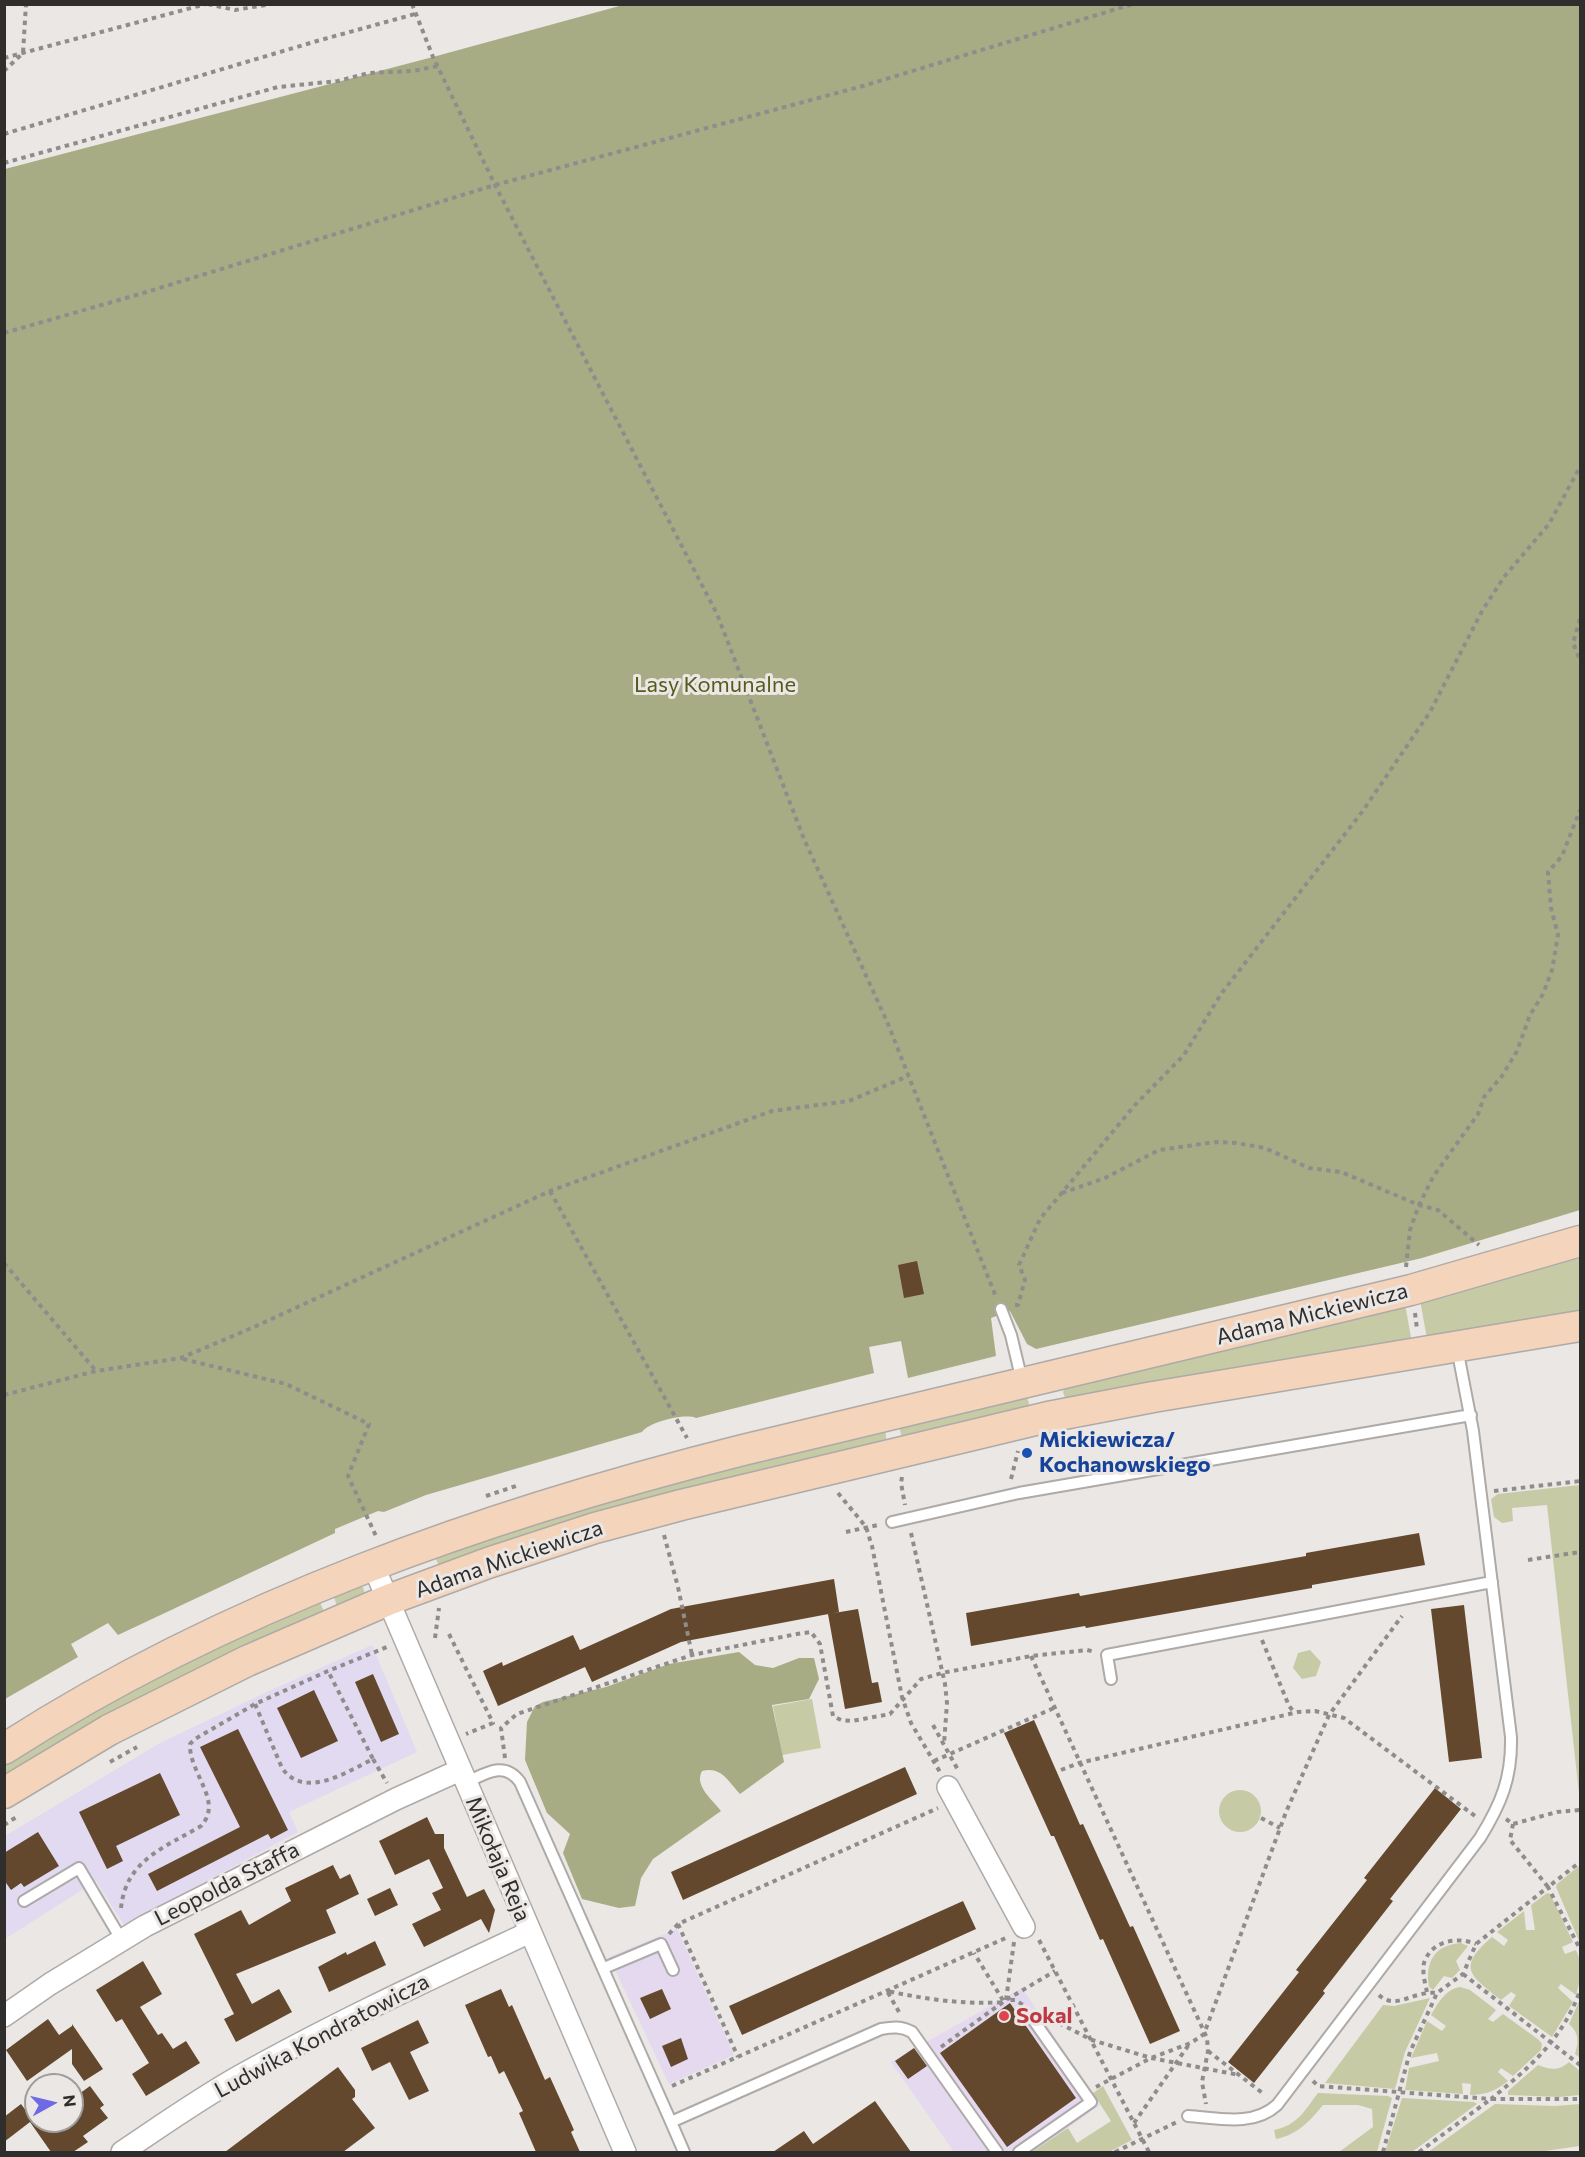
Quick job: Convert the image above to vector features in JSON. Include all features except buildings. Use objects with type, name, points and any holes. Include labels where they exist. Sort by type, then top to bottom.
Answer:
[{"type":"street","name":"Adama Mickiewicza","points":[[4,1749],[162,1660],[237,1623],[373,1565],[485,1524],[637,1477],[1411,1290],[1581,1241]]},
{"type":"street","name":"Adama Mickiewicza","points":[[13,1803],[109,1731],[204,1682],[336,1621],[396,1621],[529,1549],[647,1514],[1048,1417],[1164,1395],[1581,1326]]},
{"type":"street","points":[[1032,1382],[1048,1417]]},
{"type":"street","name":"Mikołaja Reja","points":[[373,1565],[625,2152]]},
{"type":"street","name":"Leopolda Staffa","points":[[4,2016],[50,1983],[125,1937],[396,1799],[462,1776]]},
{"type":"street","points":[[952,1793],[1024,1927]]},
{"type":"street","name":"Ludwika Kondratowicza","points":[[122,2152],[214,2092],[279,2055],[530,1932]]},
{"type":"lane","points":[[1001,1309],[1032,1382]]},
{"type":"lane","points":[[1188,2116],[1249,2120],[1264,2115],[1277,2105],[1480,1838],[1508,1782],[1512,1737],[1471,1415],[1456,1346]]},
{"type":"lane","points":[[892,1522],[1006,1497],[1471,1415]]},
{"type":"lane","points":[[1112,1679],[1107,1656],[1492,1582]]},
{"type":"lane","points":[[462,1776],[507,1770],[520,1782],[684,2152]]},
{"type":"lane","points":[[24,1901],[79,1868],[125,1937]]},
{"type":"lane","points":[[604,1968],[661,1944],[673,1970]]},
{"type":"lane","points":[[1019,2152],[1091,2102],[1032,2018]]},
{"type":"lane","points":[[671,2122],[881,2029],[902,2027],[912,2032],[997,2152]]},
{"type":"path","points":[[4,70],[23,53],[26,4]]},
{"type":"path","points":[[4,58],[207,4],[235,10],[271,4]]},
{"type":"path","points":[[412,4],[438,66],[495,185],[717,614],[804,839],[888,1024],[1001,1309],[1018,1305],[1025,1280],[1019,1265],[1041,1219],[1135,1105],[1184,1055],[1221,994],[1362,812],[1430,712],[1482,611],[1504,577],[1549,524],[1581,467]]},
{"type":"path","points":[[4,333],[152,291],[495,185],[863,86],[1132,4]]},
{"type":"path","points":[[4,134],[415,14]]},
{"type":"path","points":[[4,163],[278,87],[338,81],[369,73],[413,71],[438,66]]},
{"type":"path","points":[[1581,619],[1574,643],[1581,660]]},
{"type":"path","points":[[1421,1352],[1406,1266],[1410,1230],[1419,1204],[1433,1177],[1478,1114],[1484,1097],[1502,1076],[1517,1051],[1530,1015],[1543,994],[1552,970],[1558,943],[1548,891],[1548,873],[1562,856],[1581,810]]},
{"type":"path","points":[[4,1395],[96,1371],[182,1358],[254,1328],[550,1191],[772,1111],[849,1101],[908,1076]]},
{"type":"path","points":[[1061,1193],[1106,1178],[1159,1150],[1216,1142],[1265,1148],[1309,1168],[1341,1172],[1438,1210],[1480,1245]]},
{"type":"path","points":[[550,1191],[687,1438]]},
{"type":"path","points":[[4,1263],[96,1371]]},
{"type":"path","points":[[182,1358],[286,1384],[369,1424],[348,1476],[376,1536]]},
{"type":"path","points":[[1006,1497],[1018,1451],[1007,1454]]},
{"type":"path","points":[[891,1480],[902,1478],[908,1519],[942,1673],[947,1703],[944,1744]]},
{"type":"path","points":[[1481,1493],[1581,1481]]},
{"type":"path","points":[[848,1490],[837,1493],[866,1527],[872,1546],[903,1701],[911,1723],[952,1793]]},
{"type":"path","points":[[846,1532],[892,1522]]},
{"type":"path","points":[[654,1538],[675,1533]]},
{"type":"path","points":[[664,1535],[678,1587],[692,1655]]},
{"type":"path","points":[[1528,1560],[1581,1552]]},
{"type":"path","points":[[1098,2086],[1151,2058],[1191,2043],[1204,2034],[1280,1828],[1329,1715],[1407,1609],[1408,1598]]},
{"type":"path","points":[[125,1937],[121,1912],[126,1885],[134,1871],[143,1860],[201,1826],[209,1813],[209,1799],[193,1766],[190,1744],[255,1704],[328,1671],[396,1621],[447,1605]]},
{"type":"path","points":[[435,1638],[439,1608]]},
{"type":"path","points":[[1257,1628],[1289,1706],[1295,1712]]},
{"type":"path","points":[[501,1728],[517,1714],[692,1655],[811,1632],[820,1644],[833,1716],[841,1720],[852,1721],[890,1714],[921,1679],[942,1673],[1031,1656],[1087,1650],[1107,1656]]},
{"type":"path","points":[[449,1634],[493,1723],[501,1728],[507,1770]]},
{"type":"path","points":[[1031,1656],[1204,2034],[1208,2051],[1202,2082],[1208,2117]]},
{"type":"path","points":[[255,1704],[282,1768],[293,1781],[311,1783],[344,1774],[373,1760],[328,1671]]},
{"type":"path","points":[[933,1761],[1054,1708]]},
{"type":"path","points":[[1061,1770],[1079,1763],[1295,1712],[1315,1711],[1344,1718],[1487,1826]]},
{"type":"path","points":[[462,1736],[493,1723]]},
{"type":"path","points":[[661,1944],[678,1924],[952,1793],[960,1776],[933,1725]]},
{"type":"path","points":[[109,1762],[139,1746]]},
{"type":"path","points":[[4,1825],[13,1803]]},
{"type":"path","points":[[1494,1812],[1513,1824],[1557,1812],[1581,1810]]},
{"type":"path","points":[[1261,1818],[1280,1828]]},
{"type":"path","points":[[1513,1824],[1510,1840],[1548,1887],[1581,1950]]},
{"type":"path","points":[[1383,2152],[1410,2052],[1437,1993],[1462,1974],[1476,1944],[1581,1862]]},
{"type":"path","points":[[678,1924],[738,2057]]},
{"type":"path","points":[[1024,1927],[1034,1931],[1149,2152]]},
{"type":"path","points":[[658,2092],[1015,1934],[1005,2001]]},
{"type":"path","points":[[1427,1992],[1423,1966],[1431,1951],[1442,1943],[1459,1938],[1476,1944]]},
{"type":"path","points":[[974,1953],[1005,2001]]},
{"type":"path","points":[[929,2056],[1005,2001],[1055,1971]]},
{"type":"path","points":[[1462,1974],[1581,2066]]},
{"type":"path","points":[[1369,1986],[1385,2001],[1392,2002],[1427,1992],[1437,1993]]},
{"type":"path","points":[[887,1990],[918,1998],[949,2001],[1005,2001]]},
{"type":"path","points":[[887,1990],[901,2016],[902,2027]]},
{"type":"path","points":[[1419,2152],[1532,2066],[1571,2016],[1581,1991]]},
{"type":"path","points":[[1067,2026],[1092,2040],[1151,2058],[1239,2075]]},
{"type":"path","points":[[1134,2123],[1191,2043]]},
{"type":"path","points":[[1208,2051],[1277,2105]]},
{"type":"path","points":[[1304,2072],[1318,2086],[1491,2099],[1581,2099]]},
{"type":"path","points":[[1115,2152],[1188,2116]]},
{"type":"shaded area","points":[[372,1645],[417,1752],[289,1812],[298,1832],[124,1925],[96,1881],[5,1939],[5,1836],[160,1743]]},
{"type":"shaded area","points":[[677,1929],[734,2055],[669,2084],[609,1957]]},
{"type":"shaded area","points":[[1022,1988],[1100,2105],[1034,2152],[954,2152],[891,2062]]},
{"type":"green space","name":"Lasy Komunalne","points":[[623,5],[1580,5],[1580,1210],[1422,1258],[1036,1349],[1027,1344],[1010,1311],[991,1318],[996,1356],[908,1378],[901,1341],[869,1347],[874,1373],[696,1418],[668,1419],[642,1432],[426,1495],[384,1512],[378,1511],[335,1529],[335,1533],[118,1635],[108,1623],[71,1644],[78,1657],[5,1699],[5,169]]},
{"type":"green space","points":[[1580,1252],[1580,1315],[1427,1339],[1420,1300]]},
{"type":"green space","points":[[1405,1304],[1412,1343],[1072,1401],[1065,1398],[1063,1392],[1065,1388]]},
{"type":"green space","points":[[1022,1396],[1027,1398],[1028,1409],[902,1439],[899,1425]]},
{"type":"green space","points":[[885,1429],[887,1444],[440,1569],[434,1554],[532,1520]]},
{"type":"green space","points":[[1580,1485],[1580,1802],[1547,1505],[1512,1508],[1513,1521],[1502,1523],[1494,1517],[1491,1499],[1498,1494]]},
{"type":"green space","points":[[363,1587],[365,1595],[338,1609],[333,1594]]},
{"type":"green space","points":[[319,1600],[325,1614],[5,1780],[5,1762],[154,1677]]},
{"type":"green space","points":[[1310,1650],[1321,1662],[1316,1676],[1302,1679],[1293,1668],[1298,1653]]},
{"type":"green space","points":[[739,1652],[755,1665],[773,1668],[799,1658],[814,1658],[819,1679],[809,1699],[772,1705],[784,1762],[740,1794],[719,1773],[709,1770],[702,1771],[700,1782],[702,1787],[721,1811],[653,1859],[641,1878],[635,1906],[619,1908],[582,1899],[563,1853],[570,1834],[547,1813],[525,1760],[527,1722],[535,1706],[606,1687],[669,1664]]},
{"type":"green space","points":[[812,1699],[821,1748],[782,1755],[773,1706]]},
{"type":"green space","points":[[1240,1790],[1248,1791],[1255,1796],[1260,1803],[1260,1819],[1255,1826],[1248,1831],[1240,1832],[1232,1831],[1225,1826],[1220,1819],[1219,1811],[1220,1803],[1225,1796],[1232,1791]]},
{"type":"green space","points":[[1580,1865],[1580,1943],[1556,1887]]},
{"type":"green space","points":[[1547,1893],[1550,1894],[1573,1942],[1562,1947],[1565,1954],[1576,1950],[1580,1967],[1576,1995],[1561,1984],[1558,1988],[1573,2002],[1552,2037],[1509,2006],[1516,1995],[1511,1992],[1501,2000],[1481,1984],[1471,1971],[1474,1956],[1492,1937],[1504,1946],[1508,1940],[1497,1932],[1524,1911],[1526,1930],[1535,1930],[1531,1905]]},
{"type":"green space","points":[[1461,1943],[1468,1946],[1456,1961],[1460,1970],[1452,1978],[1444,1976],[1433,1990],[1429,1987],[1428,1978],[1433,1956],[1444,1947]]},
{"type":"green space","points":[[1460,1987],[1470,1990],[1496,2010],[1488,2019],[1493,2022],[1503,2014],[1539,2040],[1542,2044],[1541,2050],[1513,2076],[1501,2068],[1498,2072],[1508,2081],[1486,2093],[1470,2095],[1471,2084],[1462,2083],[1463,2094],[1405,2090],[1409,2068],[1439,2061],[1437,2053],[1411,2058],[1427,2021],[1442,2031],[1446,2026],[1431,2015],[1447,1994]]},
{"type":"green space","points":[[1430,1998],[1405,2052],[1395,2089],[1325,2083],[1383,2005],[1394,2006]]},
{"type":"green space","points":[[1580,1999],[1580,2058],[1575,2054],[1576,2034],[1569,2024]]},
{"type":"green space","points":[[1569,2062],[1580,2071],[1580,2095],[1559,2097],[1508,2095],[1508,2091],[1538,2065],[1554,2069]]},
{"type":"green space","points":[[1103,2086],[1132,2140],[1109,2152],[1032,2152],[1068,2128],[1077,2143],[1111,2121],[1093,2093]]},
{"type":"green space","points":[[1318,2093],[1392,2098],[1377,2152],[1339,2152],[1373,2127],[1372,2109],[1358,2105],[1323,2105],[1302,2126],[1276,2139],[1274,2130],[1295,2121]]},
{"type":"green space","points":[[1402,2098],[1477,2104],[1412,2152],[1385,2152]]},
{"type":"green space","points":[[1495,2104],[1555,2106],[1580,2104],[1580,2146],[1538,2152],[1428,2152]]},
{"type":"place","name":"Mickiewicza/ Kochanowskiego","points":[[1027,1453]]},
{"type":"place","name":"Sokal","points":[[1004,2016]]}]
